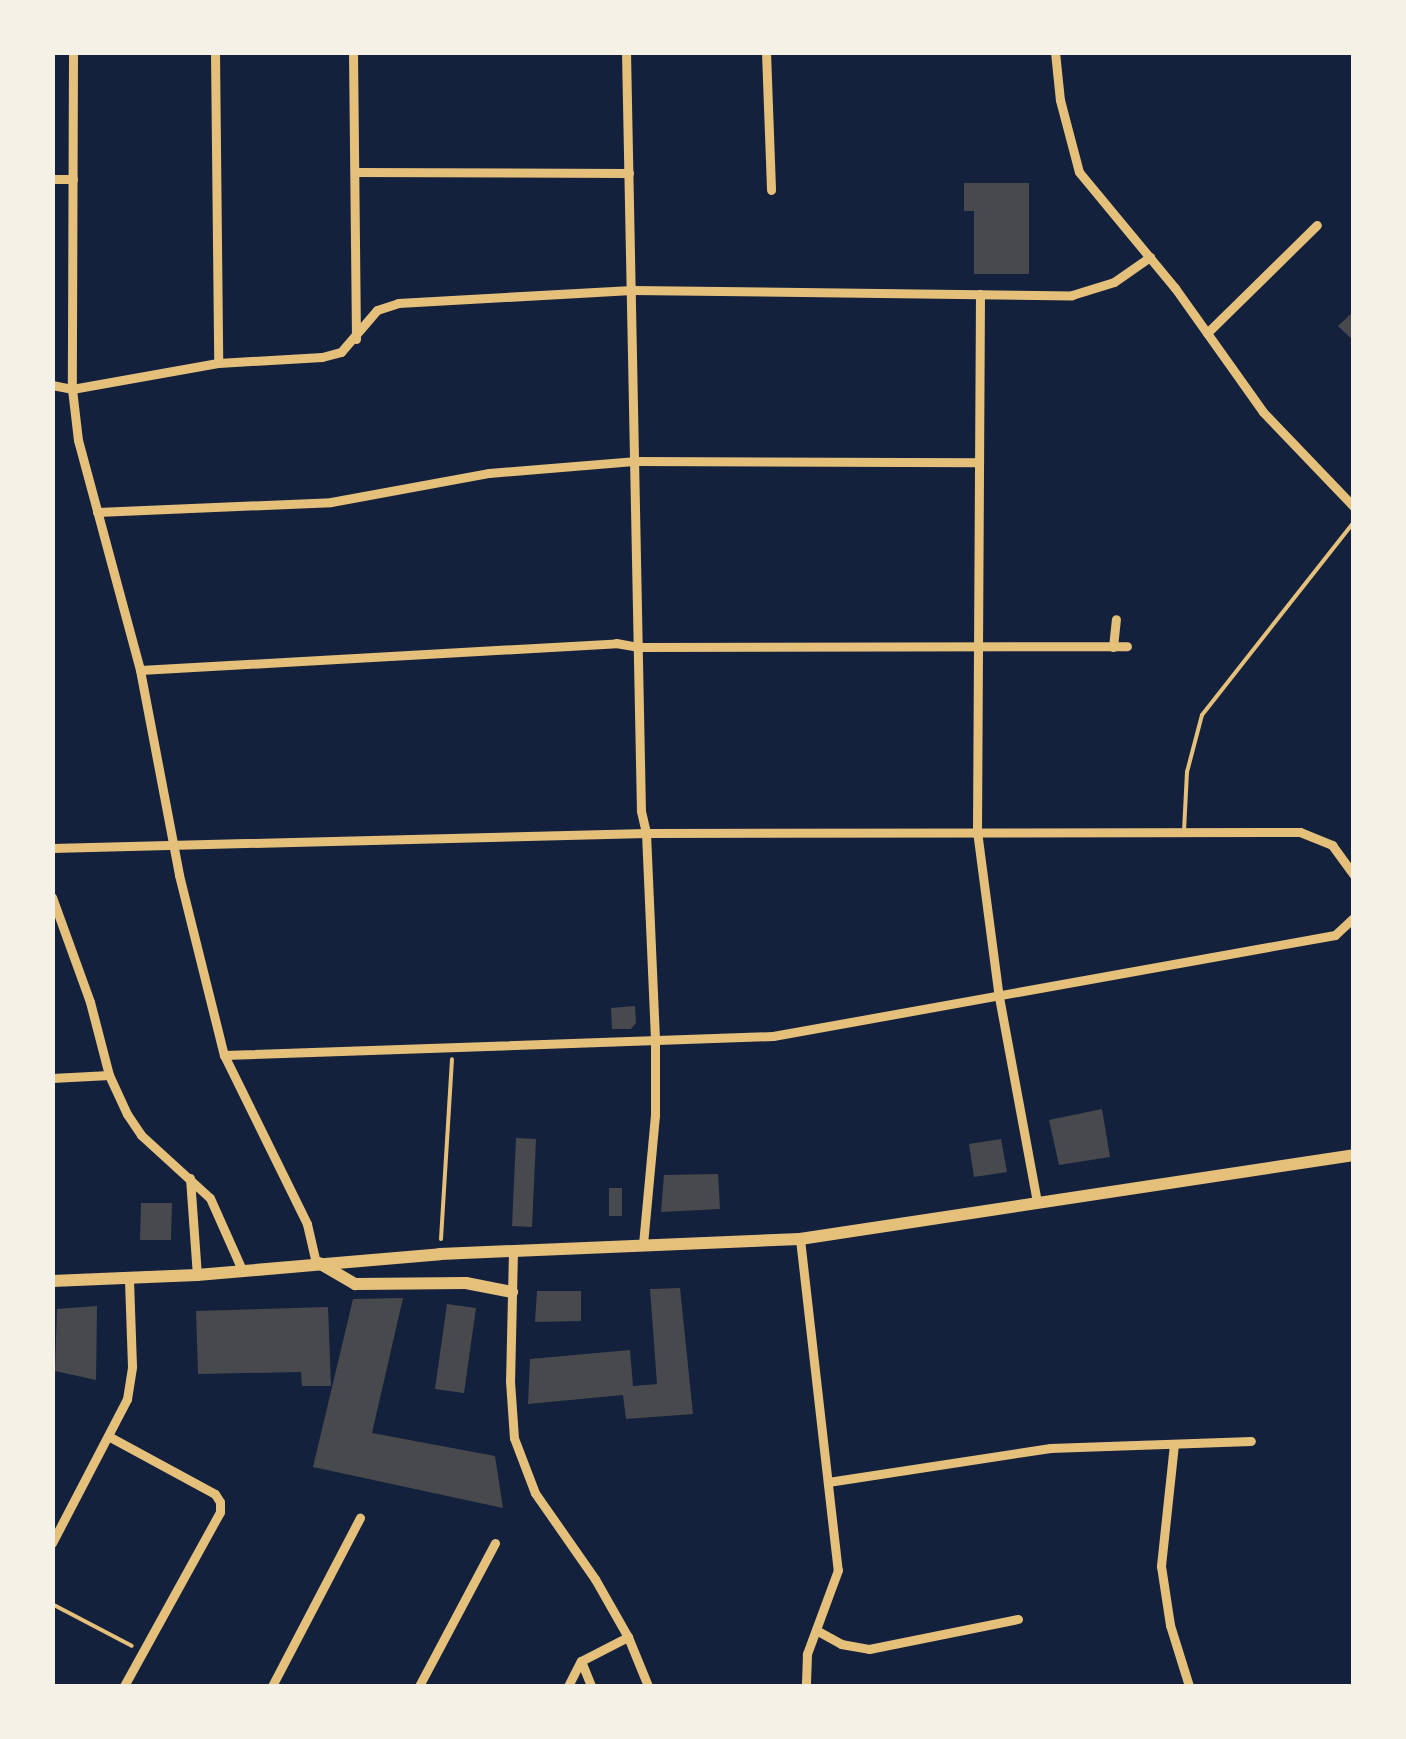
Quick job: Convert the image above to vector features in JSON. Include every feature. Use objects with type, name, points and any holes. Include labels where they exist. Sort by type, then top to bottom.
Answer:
[{"type":"main road","points":[[52,1281],[197,1275],[440,1254],[800,1239],[1354,1155]]},
{"type":"main road","points":[[316,1262],[355,1284],[466,1283],[512,1292]]},
{"type":"street","points":[[73,52],[72,389],[78,440],[140,670],[174,846],[224,1055],[307,1224],[316,1262]]},
{"type":"street","points":[[215,52],[218,364]]},
{"type":"street","points":[[353,52],[356,339]]},
{"type":"street","points":[[626,52],[641,811],[646,833],[656,1040],[655,1115],[643,1244]]},
{"type":"street","points":[[766,52],[771,190]]},
{"type":"street","points":[[1056,52],[1060,100],[1079,172],[1150,257],[1264,412],[1354,508]]},
{"type":"street","points":[[354,172],[630,173]]},
{"type":"street","points":[[52,180],[72,180]]},
{"type":"street","points":[[1207,333],[1318,226]]},
{"type":"street","points":[[52,385],[72,389],[218,364],[322,357],[341,352],[377,310],[398,303],[632,290],[1072,296],[1114,282],[1150,257]]},
{"type":"street","points":[[980,294],[976,830],[1000,997],[1037,1203]]},
{"type":"street","points":[[97,512],[331,502],[488,473],[634,461],[978,462]]},
{"type":"street","points":[[1112,646],[1116,618]]},
{"type":"street","points":[[140,670],[616,642],[638,648],[1127,646]]},
{"type":"street","points":[[52,848],[646,833],[1300,832],[1332,845],[1354,875]]},
{"type":"street","points":[[52,897],[90,1002],[109,1075],[142,1135],[190,1178],[224,1220],[242,1270]]},
{"type":"street","points":[[224,1055],[773,1036],[1336,935],[1354,918]]},
{"type":"street","points":[[52,1078],[109,1075]]},
{"type":"street","points":[[190,1178],[197,1275]]},
{"type":"street","points":[[800,1239],[838,1570],[807,1654],[806,1686]]},
{"type":"street","points":[[512,1251],[510,1411],[521,1460],[535,1493],[628,1637],[648,1686]]},
{"type":"street","points":[[52,1543],[127,1399],[132,1366],[129,1278]]},
{"type":"street","points":[[110,1437],[216,1494],[220,1502],[220,1512],[124,1686]]},
{"type":"street","points":[[828,1482],[1050,1448],[1251,1441]]},
{"type":"street","points":[[1174,1444],[1161,1566],[1170,1626],[1189,1686]]},
{"type":"street","points":[[272,1686],[360,1518]]},
{"type":"street","points":[[419,1686],[495,1543]]},
{"type":"street","points":[[816,1630],[842,1644],[869,1649],[1018,1619]]},
{"type":"street","points":[[568,1686],[582,1661],[628,1637]]},
{"type":"street","points":[[582,1661],[590,1686]]},
{"type":"lane","points":[[1184,830],[1187,772],[1202,714],[1354,522]]},
{"type":"path","points":[[440,1254],[452,1046]]},
{"type":"path","points":[[52,1604],[143,1652]]},
{"type":"building","points":[[964,183],[1029,183],[1029,274],[974,274],[974,211],[964,211]]},
{"type":"building","points":[[1354,311],[1354,341],[1338,326]]},
{"type":"building","points":[[635,1006],[636,1023],[631,1029],[612,1029],[611,1008]]},
{"type":"building","points":[[1102,1109],[1110,1157],[1059,1165],[1049,1120]]},
{"type":"building","points":[[516,1138],[536,1139],[532,1227],[512,1226]]},
{"type":"building","points":[[1001,1139],[1007,1172],[974,1177],[969,1144]]},
{"type":"building","points":[[718,1174],[720,1209],[661,1212],[664,1175]]},
{"type":"building","points":[[609,1188],[622,1188],[622,1216],[609,1216]]},
{"type":"building","points":[[141,1203],[172,1203],[171,1240],[140,1240]]},
{"type":"building","points":[[680,1288],[693,1414],[626,1419],[623,1395],[528,1404],[530,1359],[630,1350],[633,1386],[657,1384],[650,1289]]},
{"type":"building","points":[[537,1291],[581,1291],[581,1321],[535,1322]]},
{"type":"building","points":[[403,1298],[372,1433],[495,1456],[503,1508],[313,1467],[353,1299]]},
{"type":"building","points":[[447,1304],[476,1308],[464,1393],[435,1389]]},
{"type":"building","points":[[97,1306],[96,1380],[55,1371],[57,1309]]},
{"type":"building","points":[[328,1307],[331,1386],[302,1386],[301,1372],[198,1374],[196,1311]]}]
